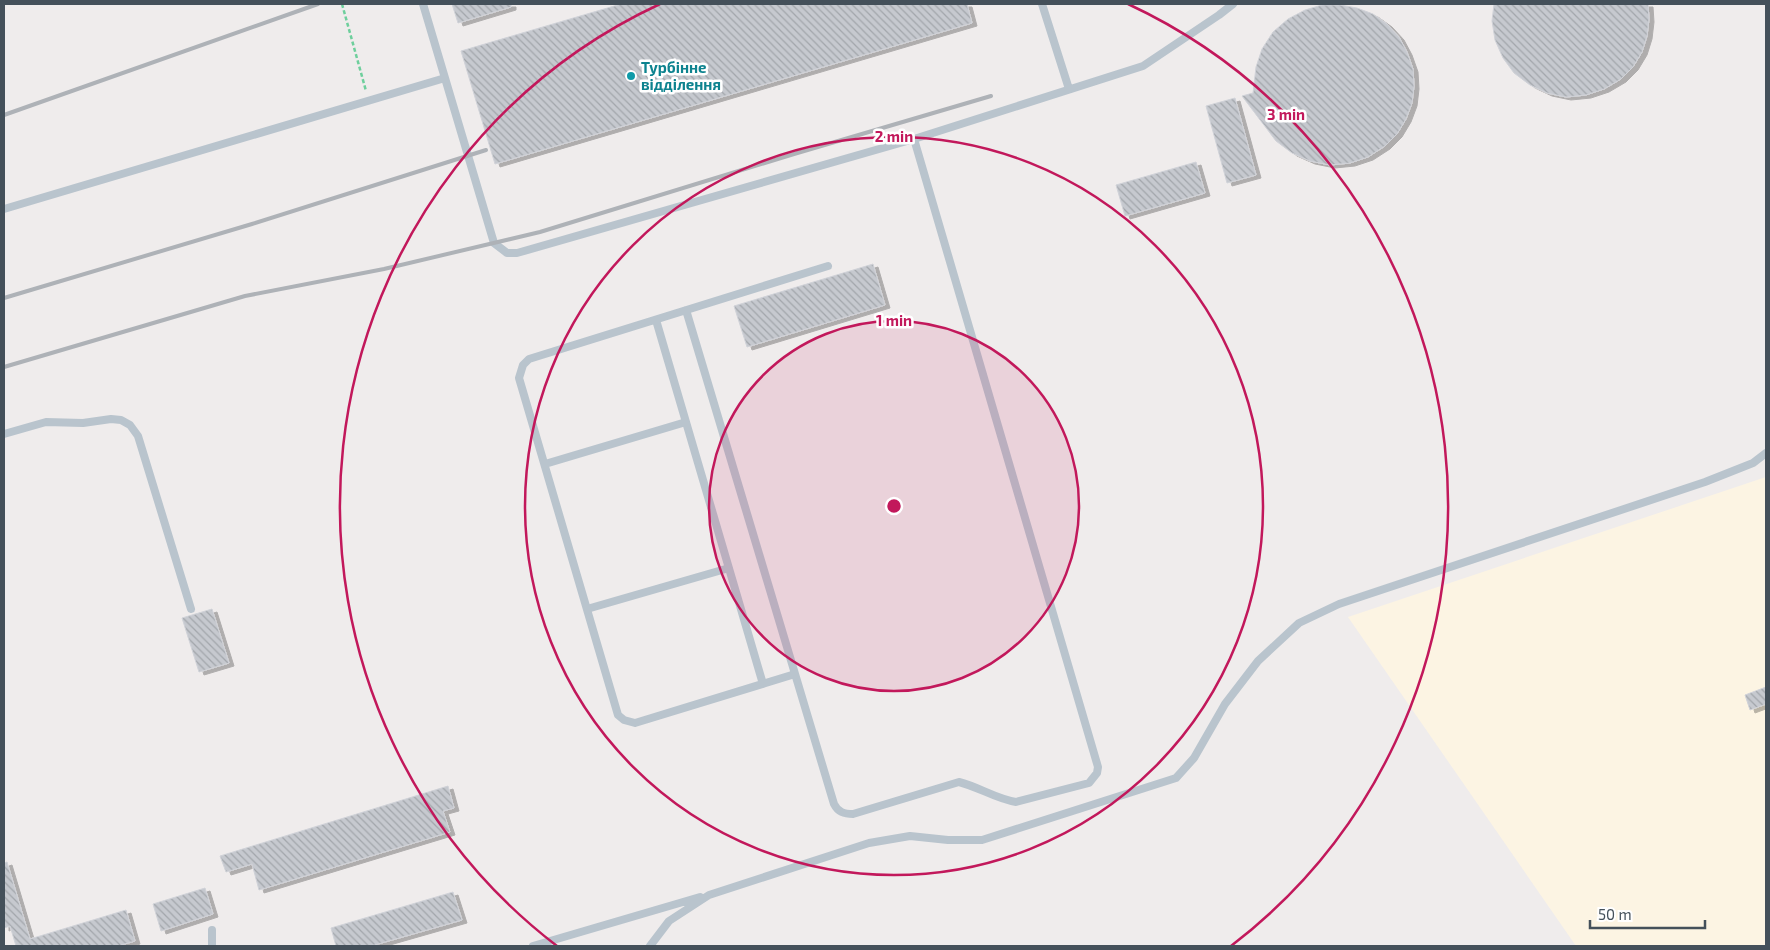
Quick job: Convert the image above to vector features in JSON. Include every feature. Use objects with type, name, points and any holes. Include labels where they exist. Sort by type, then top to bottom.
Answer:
[{"type":"lane","points":[[423,4],[494,243],[507,253],[517,253],[914,139],[1143,66],[1233,4]]},
{"type":"lane","points":[[1042,4],[1069,90]]},
{"type":"lane","points":[[4,209],[445,78]]},
{"type":"lane","points":[[686,310],[836,809],[844,814],[853,814],[959,782],[972,785],[1004,800],[1016,802],[1089,783],[1097,773],[1098,767],[914,139]]},
{"type":"lane","points":[[795,674],[635,723],[624,720],[618,715],[519,378],[523,365],[529,359],[828,266]]},
{"type":"lane","points":[[656,320],[763,684]]},
{"type":"lane","points":[[4,434],[46,422],[83,423],[111,419],[121,420],[130,425],[138,436],[191,610]]},
{"type":"lane","points":[[545,464],[686,422]]},
{"type":"lane","points":[[533,946],[709,895],[869,843],[910,836],[948,840],[982,840],[1176,778],[1194,758],[1225,704],[1258,661],[1299,623],[1339,604],[1705,482],[1753,463],[1766,453]]},
{"type":"lane","points":[[587,609],[729,568]]},
{"type":"lane","points":[[650,946],[669,921],[709,895]]},
{"type":"lane","points":[[212,930],[212,946]]},
{"type":"path","points":[[342,4],[368,100]]},
{"type":"shaded area","points":[[1766,477],[1766,946],[1576,946],[1348,617]]},
{"type":"building","points":[[452,4],[511,4],[511,7],[458,23]]},
{"type":"building","name":"Турбінне відділення","points":[[621,4],[967,4],[972,23],[495,164],[461,51]]},
{"type":"building","points":[[1494,4],[1648,4],[1647,36],[1642,52],[1633,67],[1621,79],[1604,89],[1586,95],[1566,97],[1547,93],[1530,85],[1514,73],[1503,58],[1495,40],[1492,21]]},
{"type":"building","points":[[1322,5],[1340,5],[1357,8],[1373,14],[1387,24],[1399,37],[1413,69],[1412,103],[1406,119],[1397,134],[1385,146],[1368,157],[1350,163],[1330,165],[1310,161],[1292,153],[1276,141],[1242,96],[1253,93],[1256,67],[1262,49],[1273,32],[1288,19],[1305,10]]},
{"type":"building","points":[[1235,98],[1256,175],[1227,183],[1206,106]]},
{"type":"building","points":[[1196,162],[1205,193],[1125,216],[1116,185]]},
{"type":"building","points":[[873,264],[885,305],[747,347],[734,306]]},
{"type":"building","points":[[212,609],[229,663],[199,672],[182,618]]},
{"type":"building","points":[[1766,687],[1766,704],[1750,710],[1745,695]]},
{"type":"building","points":[[448,786],[454,808],[443,811],[450,832],[259,890],[252,864],[226,872],[220,856]]},
{"type":"building","points":[[7,862],[30,939],[126,910],[135,941],[118,946],[16,946],[10,926],[4,928],[4,863]]},
{"type":"building","points":[[205,888],[213,914],[161,931],[153,904]]},
{"type":"building","points":[[453,892],[462,920],[371,946],[336,946],[331,928]]},
{"type":"railway","points":[[4,115],[318,4]]},
{"type":"railway","points":[[4,367],[245,296],[384,269],[540,232],[991,96]]},
{"type":"railway","points":[[4,298],[252,224],[486,150]]},
{"type":"place","name":"Турбінне відділення","points":[[631,76]]}]
